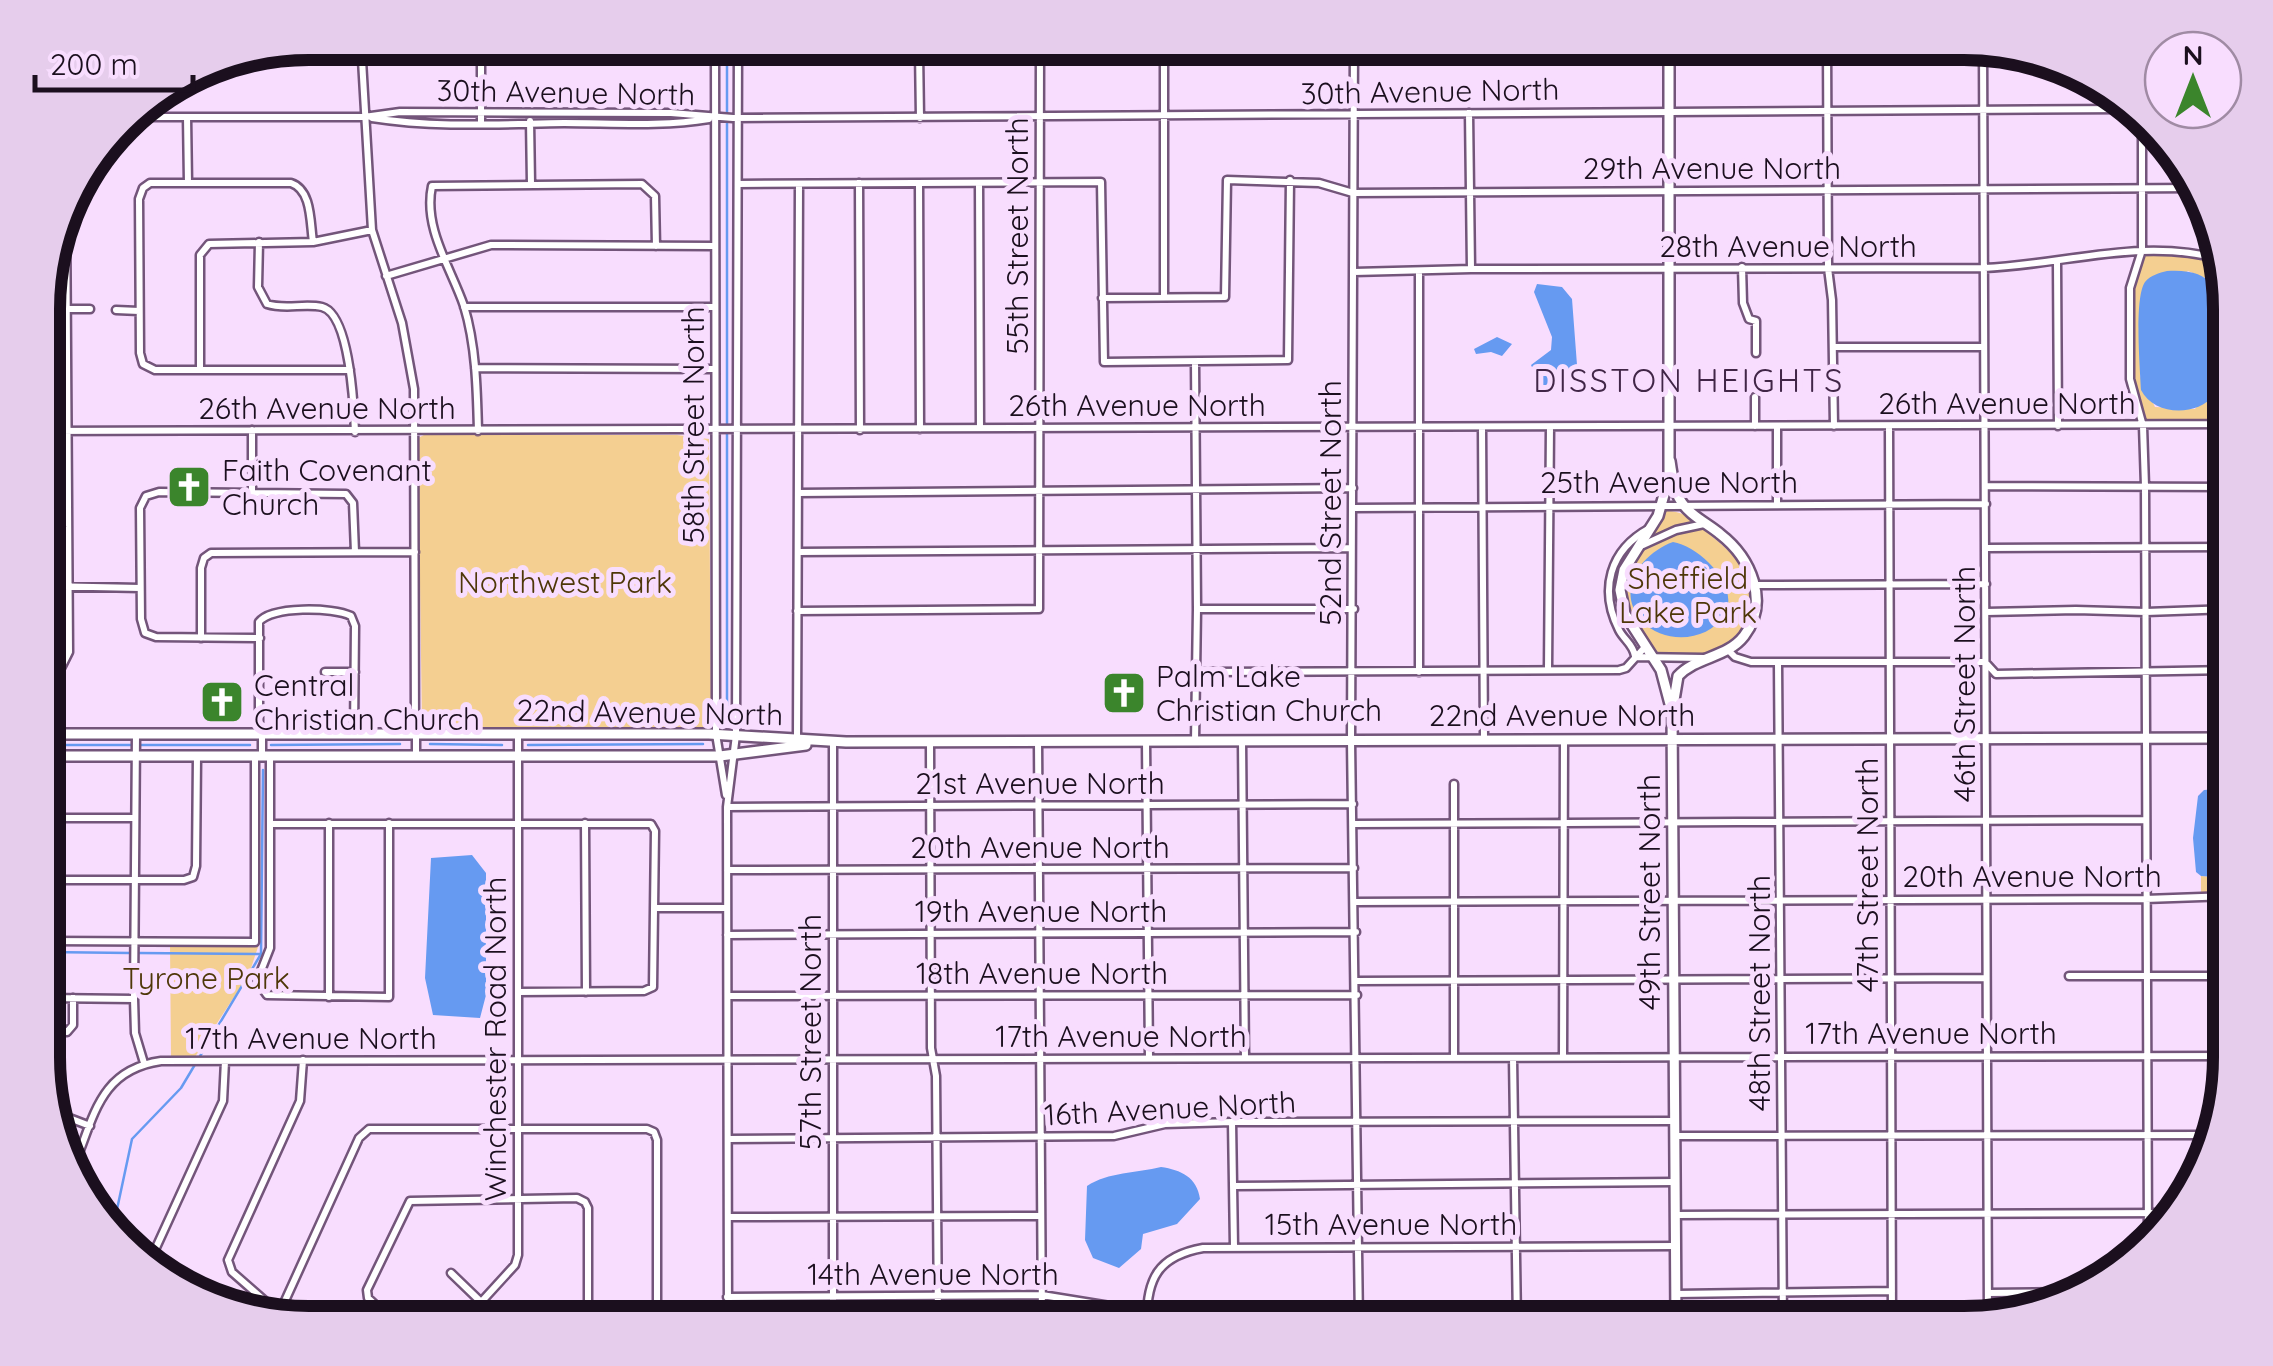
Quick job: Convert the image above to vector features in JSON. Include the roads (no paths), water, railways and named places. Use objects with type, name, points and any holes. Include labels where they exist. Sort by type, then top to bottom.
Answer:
[{"type":"main road","points":[[1669,60],[1670,461],[1661,506],[1643,545],[1624,570],[1620,590],[1625,614],[1660,670],[1672,712]]},
{"type":"main road","points":[[1670,461],[1678,497],[1684,506],[1734,547],[1751,571],[1756,608],[1753,621],[1728,650]]},
{"type":"main road","name":"49th Street North","points":[[1676,1305],[1672,712],[1678,676],[1694,663],[1728,650]]},
{"type":"main road","name":"22nd Avenue North","points":[[60,734],[716,734],[834,742],[2212,738]]},
{"type":"main road","name":"22nd Avenue North","points":[[60,756],[720,756],[834,742]]},
{"type":"street","points":[[363,60],[372,230],[407,346],[414,389],[416,756]]},
{"type":"street","points":[[480,60],[481,123]]},
{"type":"street","name":"58th Street North","points":[[716,60],[716,734],[728,806]]},
{"type":"street","name":"58th Street North","points":[[728,1306],[727,870],[728,806],[736,735],[738,60]]},
{"type":"street","points":[[919,60],[920,118]]},
{"type":"street","name":"55th Street North","points":[[797,611],[1039,609],[1040,60]]},
{"type":"street","points":[[1102,298],[1164,297],[1164,60]]},
{"type":"street","name":"52nd Street North","points":[[1354,60],[1351,741],[1359,1305]]},
{"type":"street","points":[[1827,60],[1834,426]]},
{"type":"street","name":"46th Street North","points":[[1984,61],[1988,1304]]},
{"type":"street","name":"30th Avenue North","points":[[364,117],[401,123],[530,124],[670,123],[718,118],[2113,109]]},
{"type":"street","points":[[530,112],[531,184]]},
{"type":"street","name":"30th Avenue North","points":[[152,117],[670,112],[718,118]]},
{"type":"street","points":[[1470,113],[1470,268]]},
{"type":"street","points":[[187,117],[188,183]]},
{"type":"street","points":[[2142,135],[2142,250],[2130,288],[2130,379],[2143,426],[2145,486],[2148,1224]]},
{"type":"street","name":"29th Avenue North","points":[[1164,297],[1225,297],[1227,180],[1318,182],[1353,193],[2181,188]]},
{"type":"street","points":[[738,184],[1101,182],[1104,362],[1194,362],[1288,360],[1290,180]]},
{"type":"street","points":[[980,182],[980,428]]},
{"type":"street","points":[[314,242],[306,194],[291,183],[150,183],[142,188],[139,310],[143,364],[154,370],[350,370]]},
{"type":"street","points":[[919,183],[920,430]]},
{"type":"street","points":[[478,431],[474,368],[464,307],[444,258],[429,199],[432,186],[642,184],[656,196],[656,246]]},
{"type":"street","points":[[797,740],[799,184]]},
{"type":"street","points":[[860,184],[860,430]]},
{"type":"street","points":[[200,370],[200,255],[209,244],[314,242],[372,230]]},
{"type":"street","points":[[259,242],[258,287],[267,304],[322,307],[338,322],[350,370],[355,432]]},
{"type":"street","points":[[386,276],[491,246],[715,246]]},
{"type":"street","name":"28th Avenue North","points":[[1354,272],[1470,268],[1984,268],[2142,250],[2207,257]]},
{"type":"street","points":[[60,668],[68,652],[67,253]]},
{"type":"street","points":[[2057,262],[2058,426]]},
{"type":"street","points":[[1742,267],[1743,302],[1749,319],[1756,321],[1756,353]]},
{"type":"street","points":[[1419,271],[1420,672]]},
{"type":"street","points":[[464,307],[715,307]]},
{"type":"street","points":[[60,309],[90,309]]},
{"type":"street","points":[[116,310],[139,310]]},
{"type":"street","points":[[1833,347],[1984,347]]},
{"type":"street","points":[[1194,362],[1194,741]]},
{"type":"street","points":[[474,368],[715,368]]},
{"type":"street","points":[[60,370],[67,370]]},
{"type":"street","points":[[1754,397],[1754,426]]},
{"type":"street","name":"26th Avenue North","points":[[60,431],[2212,424]]},
{"type":"street","points":[[1777,426],[1777,504]]},
{"type":"street","name":"47th Street North","points":[[1889,426],[1892,1305]]},
{"type":"street","points":[[1548,670],[1550,427]]},
{"type":"street","points":[[1482,428],[1484,739]]},
{"type":"street","points":[[252,430],[252,491]]},
{"type":"street","points":[[1986,486],[2212,486]]},
{"type":"street","points":[[798,494],[1353,488]]},
{"type":"street","points":[[260,638],[156,638],[145,632],[141,619],[140,508],[146,496],[158,492],[252,491],[346,494],[354,510],[355,552]]},
{"type":"street","name":"25th Avenue North","points":[[1352,508],[1986,504]]},
{"type":"street","points":[[60,522],[68,524]]},
{"type":"street","points":[[1643,545],[1676,530],[1705,523]]},
{"type":"street","points":[[1635,657],[1612,614],[1609,578],[1622,549],[1652,527]]},
{"type":"street","points":[[1986,548],[2212,547]]},
{"type":"street","points":[[798,552],[1351,548]]},
{"type":"street","points":[[201,638],[200,568],[204,558],[221,553],[414,552]]},
{"type":"street","points":[[1755,585],[1986,584]]},
{"type":"street","points":[[60,587],[140,588]]},
{"type":"street","points":[[1197,609],[1354,609]]},
{"type":"street","points":[[1986,612],[2212,610]]},
{"type":"street","points":[[354,733],[355,626],[351,616],[341,611],[266,614],[260,622],[260,734],[270,824],[270,948],[257,976],[260,990],[272,998],[389,997],[389,823]]},
{"type":"street","points":[[1195,672],[1623,670],[1646,646]]},
{"type":"street","points":[[1728,650],[1751,662],[1986,662],[1996,674],[2212,670]]},
{"type":"street","points":[[1635,657],[1706,658]]},
{"type":"street","name":"48th Street North","points":[[1778,663],[1782,1305]]},
{"type":"street","points":[[325,672],[355,672]]},
{"type":"street","points":[[136,734],[134,999],[135,1033],[144,1063]]},
{"type":"street","name":"Winchester Road North","points":[[478,1306],[515,1265],[518,1255],[518,734]]},
{"type":"street","points":[[1563,1057],[1564,740]]},
{"type":"street","points":[[1038,741],[1042,1306]]},
{"type":"street","points":[[1146,741],[1148,1058]]},
{"type":"street","points":[[1242,741],[1245,1058]]},
{"type":"street","name":"57th Street North","points":[[834,742],[834,1306]]},
{"type":"street","points":[[930,742],[938,1306]]},
{"type":"street","points":[[60,880],[184,880],[195,874],[197,756]]},
{"type":"street","points":[[60,941],[256,942],[262,756]]},
{"type":"street","points":[[1454,784],[1454,1058]]},
{"type":"street","name":"21st Avenue North","points":[[728,806],[1354,804]]},
{"type":"street","points":[[60,818],[134,818]]},
{"type":"street","points":[[1353,824],[2144,820]]},
{"type":"street","points":[[585,822],[586,992]]},
{"type":"street","points":[[329,823],[329,997]]},
{"type":"street","points":[[270,824],[651,824],[653,987],[644,991],[518,992]]},
{"type":"street","name":"20th Avenue North","points":[[727,870],[1354,868]]},
{"type":"street","name":"20th Avenue North","points":[[1354,902],[2212,897]]},
{"type":"street","points":[[654,908],[727,908]]},
{"type":"street","name":"19th Avenue North","points":[[727,935],[1356,932]]},
{"type":"street","points":[[2068,976],[2212,976]]},
{"type":"street","points":[[1357,981],[1985,978]]},
{"type":"street","name":"18th Avenue North","points":[[727,996],[1356,995]]},
{"type":"street","points":[[60,998],[134,999]]},
{"type":"street","points":[[60,1029],[67,1032],[73,1026],[73,998]]},
{"type":"street","name":"17th Avenue North","points":[[79,1153],[106,1090],[128,1071],[144,1063],[190,1060],[2212,1056]]},
{"type":"street","points":[[1512,1058],[1517,1305]]},
{"type":"street","points":[[154,1252],[223,1101],[226,1060]]},
{"type":"street","points":[[266,1302],[232,1272],[228,1260],[300,1101],[303,1060]]},
{"type":"street","points":[[67,1117],[90,1126]]},
{"type":"street","points":[[1232,1122],[1234,1248]]},
{"type":"street","name":"16th Avenue North","points":[[727,1139],[1114,1136],[1166,1124],[1232,1122],[1675,1122]]},
{"type":"street","points":[[286,1305],[364,1132],[518,1129],[654,1132],[657,1306]]},
{"type":"street","points":[[1675,1136],[2200,1134]]},
{"type":"street","points":[[1234,1186],[1675,1182]]},
{"type":"street","points":[[376,1306],[368,1298],[367,1290],[406,1204],[417,1199],[577,1198],[588,1208],[587,1306]]},
{"type":"street","points":[[1676,1215],[2158,1213]]},
{"type":"street","points":[[727,1218],[1041,1216]]},
{"type":"street","name":"15th Avenue North","points":[[1148,1305],[1151,1286],[1165,1262],[1185,1251],[1676,1246]]},
{"type":"street","points":[[451,1274],[481,1302]]},
{"type":"street","points":[[1676,1294],[1892,1291]]},
{"type":"street","points":[[1988,1293],[2045,1292]]},
{"type":"street","name":"14th Avenue North","points":[[728,1296],[1042,1295],[1107,1306]]},
{"type":"water","points":[[2184,271],[2197,274],[2211,285],[2212,397],[2187,410],[2165,409],[2147,399],[2141,390],[2140,303],[2145,282],[2158,274]]},
{"type":"water","points":[[1537,284],[1562,287],[1572,299],[1577,365],[1572,377],[1552,392],[1542,389],[1531,365],[1551,350],[1552,337],[1534,292]]},
{"type":"water","points":[[1497,337],[1512,344],[1502,356],[1491,352],[1476,354],[1474,349]]},
{"type":"water","points":[[1673,542],[1706,560],[1723,581],[1727,593],[1724,615],[1708,631],[1697,635],[1662,634],[1642,621],[1634,609],[1631,585],[1635,574],[1651,555]]},
{"type":"water","points":[[2212,789],[2212,877],[2196,872],[2193,838],[2198,796]]},
{"type":"water","points":[[472,855],[486,873],[486,995],[480,1018],[433,1015],[425,978],[431,858]]},
{"type":"water","points":[[1161,1167],[1187,1176],[1200,1199],[1177,1224],[1143,1234],[1141,1249],[1119,1268],[1093,1258],[1085,1240],[1087,1186],[1113,1175]]},
{"type":"waterway","points":[[727,60],[727,425]]},
{"type":"waterway","points":[[727,433],[727,721]]},
{"type":"waterway","points":[[271,745],[400,744]]},
{"type":"waterway","points":[[430,744],[502,745]]},
{"type":"waterway","points":[[528,745],[703,744]]},
{"type":"waterway","points":[[60,745],[250,745]]},
{"type":"waterway","points":[[116,1213],[132,1139],[181,1088],[261,954],[263,770]]},
{"type":"waterway","points":[[60,952],[130,953]]},
{"type":"waterway","points":[[138,953],[260,954]]},
{"type":"place","name":"Faith Covenant Church","points":[[189,487]]},
{"type":"place","name":"Palm Lake Christian Church","points":[[1124,693]]},
{"type":"place","name":"Central Christian Church","points":[[222,702]]},
{"type":"district","name":"DISSTON HEIGHTS","points":[[1689,380]]},
{"type":"park label","name":"Northwest Park","points":[[565,582]]},
{"type":"park label","name":"Sheffield Lake Park","points":[[1688,595]]},
{"type":"park label","name":"Tyrone Park","points":[[206,978]]}]
